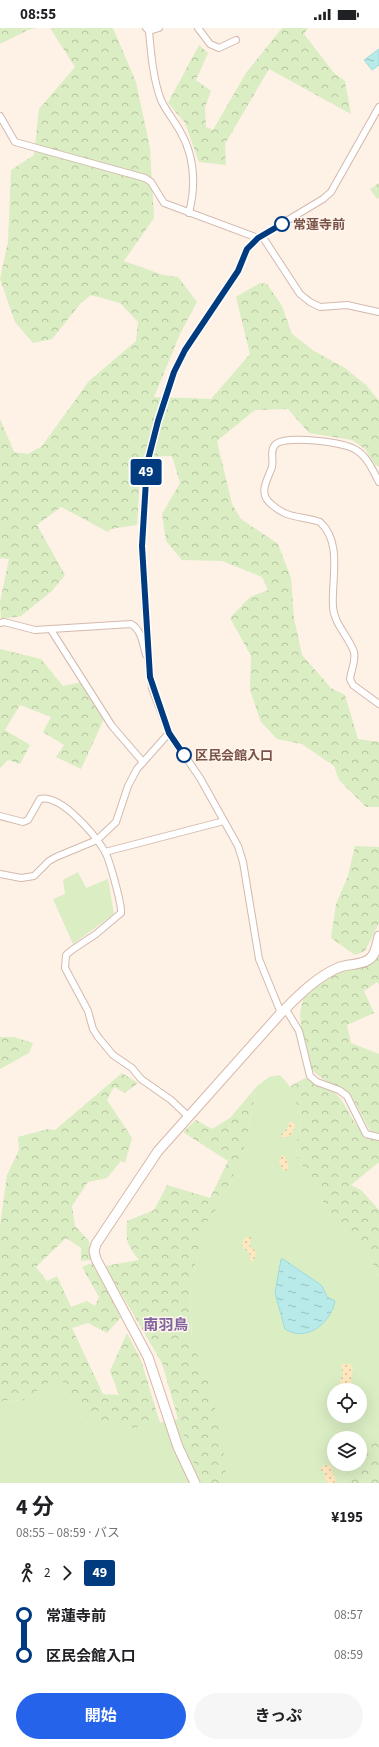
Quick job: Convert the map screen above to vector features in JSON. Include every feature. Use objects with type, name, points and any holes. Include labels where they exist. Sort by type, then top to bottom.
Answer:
[{"type":"street","points":[[159,28],[147,29],[161,99],[188,147],[194,168],[193,195],[189,213]]},
{"type":"street","points":[[198,28],[210,44],[219,48],[236,40]]},
{"type":"street","points":[[379,107],[331,192],[323,199],[260,237],[247,249],[238,271],[185,350],[174,372],[155,431],[147,464],[142,546],[149,666],[152,688],[169,733],[200,778],[238,846],[243,862],[259,959],[283,1010],[298,1031],[310,1076],[317,1082],[339,1090],[347,1096],[366,1134],[379,1137]]},
{"type":"street","points":[[0,116],[15,142],[145,178],[151,182],[159,199],[164,203],[260,237],[300,294],[310,302],[320,307],[347,305],[379,312]]},
{"type":"street","points":[[379,482],[364,456],[346,444],[303,440],[281,441],[274,445],[272,452],[272,466],[264,485],[264,494],[268,502],[279,511],[292,517],[320,522],[332,536],[334,574],[333,608],[354,652],[354,665],[350,679],[353,685],[379,704]]},
{"type":"street","points":[[0,623],[4,622],[35,630],[51,630],[126,623],[131,624],[135,626],[140,634],[149,666]]},
{"type":"street","points":[[51,630],[112,726],[143,762]]},
{"type":"street","points":[[0,874],[27,878],[34,876],[49,861],[56,857],[97,840],[116,822],[128,786],[143,762],[169,733]]},
{"type":"street","points":[[0,816],[22,822],[28,820],[40,799],[45,797],[80,819],[105,852],[121,902],[121,912],[96,934],[66,955],[65,968],[88,1011],[93,1030],[98,1037],[113,1055],[132,1068],[141,1079],[171,1100],[189,1117]]},
{"type":"street","points":[[105,852],[224,821]]},
{"type":"street","points":[[195,1483],[178,1447],[148,1357],[99,1266],[94,1251],[99,1237],[158,1151],[283,1010],[297,996],[326,974],[340,968],[368,960],[374,953],[379,936]]},
{"type":"green space","points":[[0,28],[37,28],[28,30],[0,44]]},
{"type":"green space","points":[[50,28],[113,28],[136,82],[150,148],[154,218],[124,261],[163,275],[178,277],[197,302],[180,334],[154,397],[211,399],[250,354],[236,297],[260,283],[267,284],[282,306],[292,334],[314,351],[345,368],[366,385],[379,401],[379,466],[375,465],[365,449],[352,440],[309,433],[288,409],[255,410],[217,441],[232,504],[241,519],[278,544],[291,578],[294,618],[302,655],[331,688],[345,695],[358,739],[379,742],[379,807],[366,807],[339,780],[334,766],[302,744],[277,739],[261,722],[250,690],[251,656],[230,618],[250,597],[268,590],[262,577],[222,561],[182,560],[166,541],[162,514],[180,483],[172,456],[141,457],[137,525],[111,529],[108,532],[61,507],[37,525],[65,575],[52,591],[21,616],[1,619],[0,602],[9,559],[0,558],[0,419],[14,452],[28,454],[42,446],[89,381],[136,341],[138,322],[120,303],[91,295],[81,303],[52,339],[33,343],[15,322],[0,279],[8,242],[11,170],[34,155],[39,109],[75,67]]},
{"type":"green space","points":[[282,28],[308,28],[304,34],[334,73],[345,81],[351,114],[269,69],[225,144],[226,165],[199,162],[185,123],[168,103],[199,45],[208,53],[196,80],[211,91],[205,107],[206,127],[213,130],[246,73]]},
{"type":"green space","points":[[379,183],[379,198],[377,199],[370,189]]},
{"type":"green space","points":[[0,649],[41,659],[63,686],[81,682],[104,719],[81,769],[56,757],[64,745],[43,732],[51,717],[20,705],[5,730],[30,745],[20,764],[8,760],[0,768]]},
{"type":"green space","points":[[355,846],[379,847],[379,923],[365,951],[355,955],[331,938],[336,904],[348,876]]},
{"type":"green space","points":[[78,872],[86,888],[108,879],[114,914],[73,944],[53,899],[65,894],[63,880]]},
{"type":"green space","points":[[379,955],[379,984],[377,982],[364,991],[374,1013],[347,1025],[351,1043],[379,1054],[379,1135],[374,1134],[369,1129],[352,1097],[343,1089],[328,1083],[313,1071],[301,1029],[300,1013],[303,999],[323,982],[338,972],[373,961]]},
{"type":"green space","points":[[0,1037],[14,1037],[33,1043],[29,1053],[0,1069]]},
{"type":"green space","points":[[122,1073],[138,1083],[125,1093],[114,1087],[107,1100],[132,1138],[125,1163],[121,1161],[107,1178],[88,1182],[72,1206],[75,1226],[89,1241],[91,1260],[81,1261],[81,1248],[66,1238],[36,1267],[47,1281],[57,1276],[71,1307],[87,1301],[95,1306],[99,1297],[82,1267],[92,1263],[121,1317],[107,1333],[88,1323],[72,1328],[103,1394],[119,1395],[110,1371],[127,1333],[141,1360],[160,1423],[127,1429],[86,1417],[59,1375],[22,1401],[9,1400],[0,1402],[0,1226],[7,1175],[19,1150],[18,1137],[48,1129],[55,1130]]},
{"type":"green space","points":[[280,1075],[288,1084],[302,1117],[296,1146],[298,1161],[313,1178],[329,1216],[368,1254],[379,1276],[379,1430],[367,1439],[367,1431],[327,1431],[327,1471],[348,1471],[345,1483],[0,1483],[0,1402],[9,1400],[22,1401],[59,1374],[127,1429],[185,1418],[208,1382],[192,1341],[190,1285],[206,1223],[224,1199],[245,1145],[257,1086],[269,1077]]},
{"type":"green space","points":[[305,1078],[331,1090],[338,1096],[356,1124],[362,1130],[369,1135],[379,1138],[379,1162],[351,1185],[361,1190],[379,1210],[379,1276],[368,1254],[329,1216],[313,1178],[298,1161],[296,1146],[302,1117],[289,1087]]},
{"type":"green space","points":[[257,1086],[245,1145],[224,1199],[206,1223],[190,1285],[192,1341],[208,1382],[221,1431],[227,1483],[203,1483],[196,1469],[178,1419],[162,1363],[105,1266],[139,1260],[129,1246],[127,1221],[154,1210],[167,1185],[210,1198],[228,1161],[183,1132],[196,1120],[212,1129],[230,1118]]},
{"type":"green space","points":[[379,1430],[379,1483],[345,1483],[348,1471],[367,1471],[367,1439]]},
{"type":"sand","points":[[290,1122],[293,1122],[295,1126],[291,1135],[285,1138],[282,1137],[281,1134],[284,1133]]},
{"type":"sand","points":[[283,1155],[288,1162],[288,1169],[285,1171],[279,1162]]},
{"type":"sand","points":[[245,1237],[251,1237],[250,1247],[256,1251],[254,1261],[251,1262],[250,1254],[242,1244]]},
{"type":"sand","points":[[343,1364],[350,1364],[353,1368],[351,1379],[352,1383],[340,1383],[343,1374],[341,1366]]},
{"type":"sand","points":[[324,1465],[327,1465],[327,1471],[333,1471],[336,1483],[328,1483],[325,1479],[324,1472],[320,1470]]},
{"type":"water","points":[[379,49],[379,65],[372,70],[364,60]]},
{"type":"water","points":[[281,1259],[322,1286],[327,1297],[335,1301],[333,1309],[323,1323],[309,1332],[301,1334],[293,1333],[285,1329],[275,1293]]},
{"type":"bus line","name":"49","points":[[184,755],[169,733],[152,688],[150,677],[142,546],[147,464],[155,431],[174,372],[185,350],[238,271],[247,249],[258,238],[282,224]]},
{"type":"place","name":"常蓮寺前","points":[[282,224]]},
{"type":"place","name":"区民会館入口","points":[[184,755]]},
{"type":"district","name":"南羽鳥","points":[[166,1325]]}]
